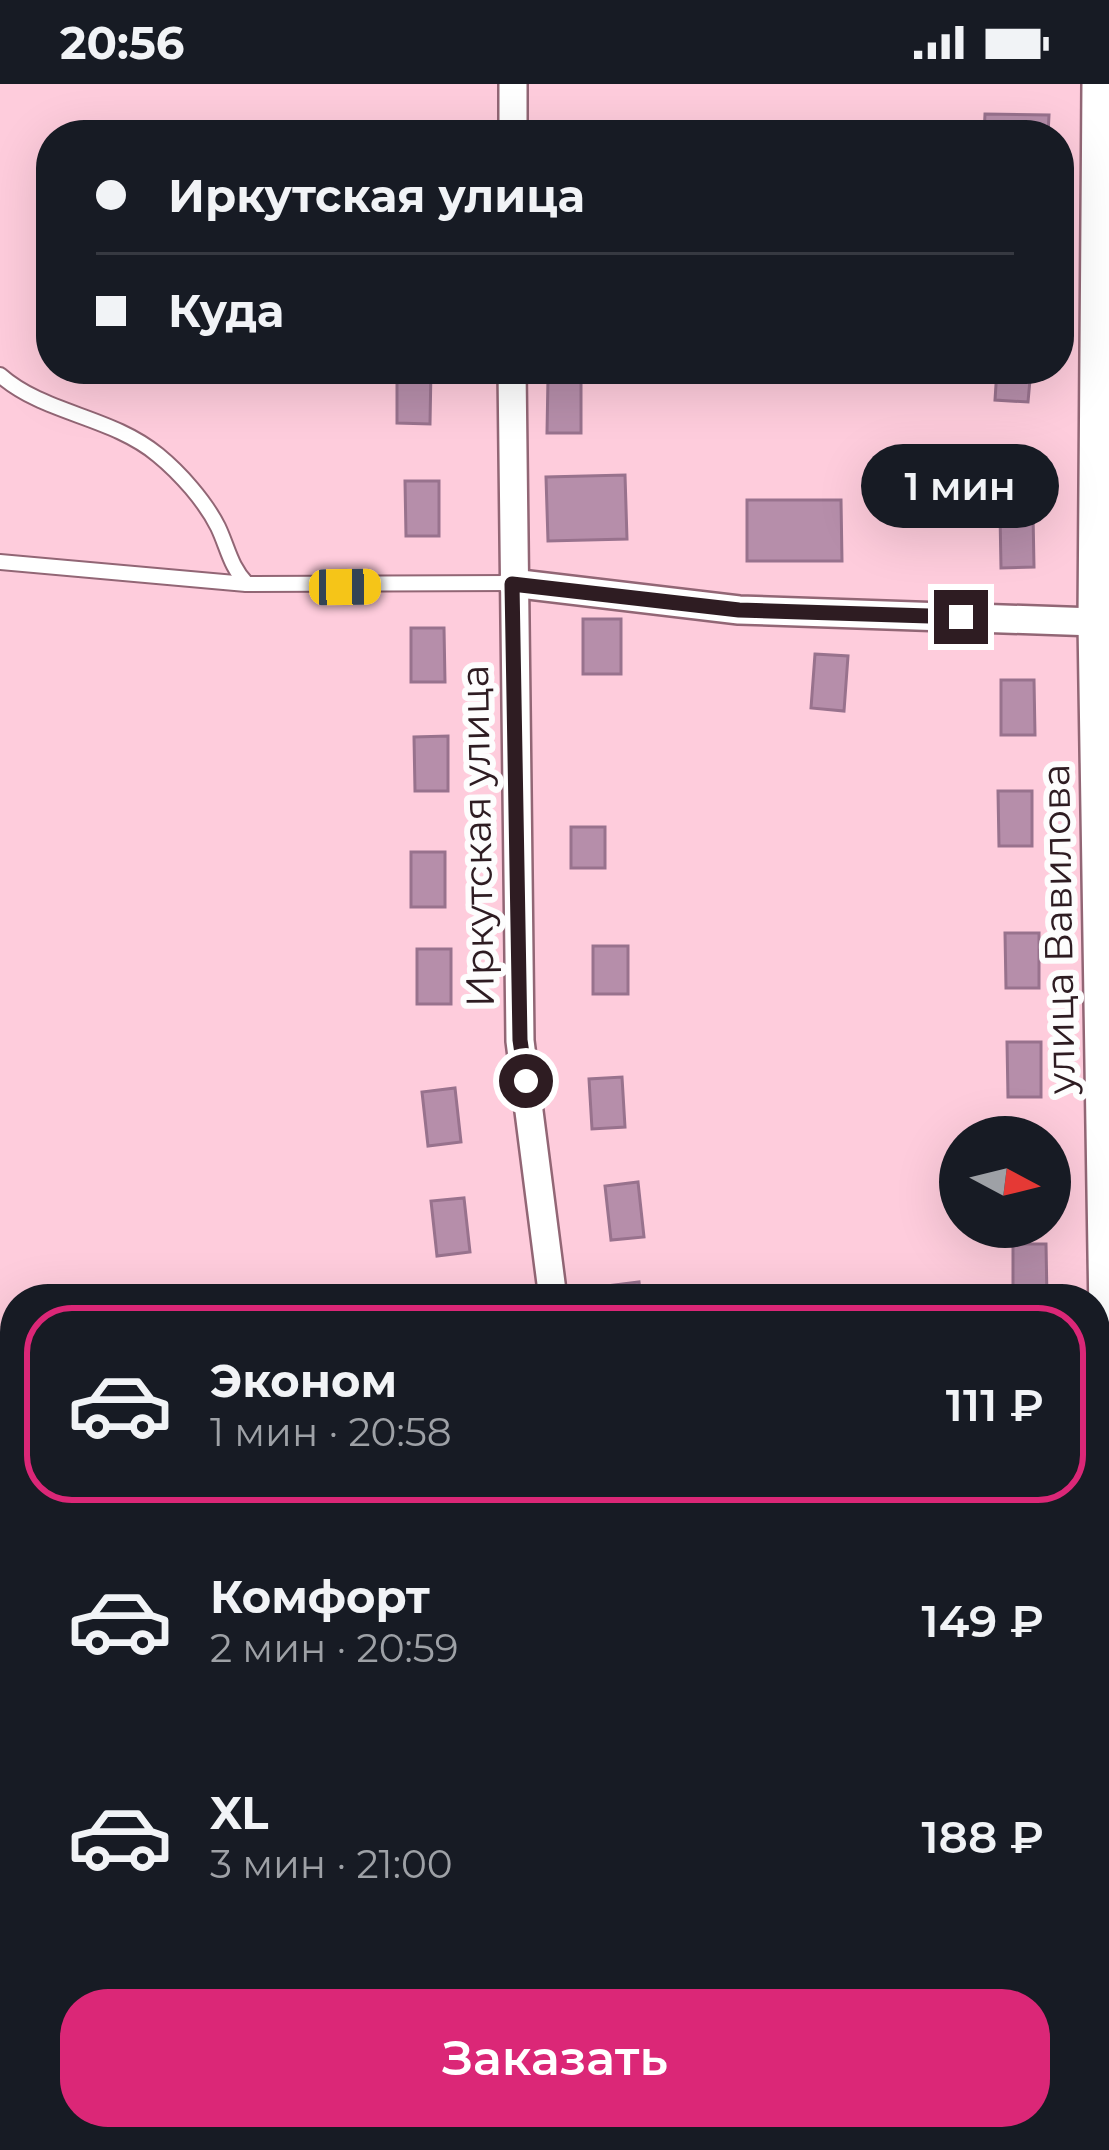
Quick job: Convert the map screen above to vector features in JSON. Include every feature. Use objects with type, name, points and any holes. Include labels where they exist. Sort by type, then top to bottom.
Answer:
[{"type":"street","points":[[513,84],[513,120]]},
{"type":"street","name":"улица Вавилова","points":[[1100,84],[1107,1284]]},
{"type":"street","name":"Иркутская улица","points":[[512,384],[520,1040],[551,1284]]},
{"type":"street","points":[[512,584],[739,610],[1102,622]]},
{"type":"lane","points":[[0,375],[13,387],[111,425],[161,457],[205,506],[232,569],[247,584]]},
{"type":"lane","points":[[0,562],[261,588],[512,584]]},
{"type":"building","points":[[985,114],[1049,115],[1049,120],[985,120]]},
{"type":"building","points":[[397,384],[431,384],[430,424],[397,423]]},
{"type":"building","points":[[548,384],[581,384],[581,433],[547,433]]},
{"type":"building","points":[[996,384],[1030,384],[1028,402],[995,400]]},
{"type":"building","points":[[625,475],[627,539],[548,541],[546,477]]},
{"type":"building","points":[[405,481],[439,481],[439,536],[406,536]]},
{"type":"building","points":[[747,500],[841,500],[842,561],[747,561]]},
{"type":"building","points":[[1000,513],[1033,513],[1034,567],[1001,568]]},
{"type":"building","points":[[583,619],[621,619],[621,674],[583,674]]},
{"type":"building","points":[[411,628],[444,628],[445,682],[411,682]]},
{"type":"building","points":[[815,654],[848,656],[844,711],[811,708]]},
{"type":"building","points":[[1001,680],[1034,680],[1035,735],[1001,735]]},
{"type":"building","points":[[448,736],[448,791],[415,791],[414,737]]},
{"type":"building","points":[[998,791],[1032,791],[1032,846],[999,846]]},
{"type":"building","points":[[571,827],[605,827],[605,868],[571,868]]},
{"type":"building","points":[[411,852],[445,852],[445,907],[411,907]]},
{"type":"building","points":[[1005,933],[1039,933],[1039,988],[1006,988]]},
{"type":"building","points":[[593,946],[628,946],[628,994],[593,994]]},
{"type":"building","points":[[417,949],[451,949],[451,1004],[417,1004]]},
{"type":"building","points":[[1007,1042],[1041,1042],[1041,1097],[1008,1097]]},
{"type":"building","points":[[622,1077],[625,1127],[592,1129],[589,1079]]},
{"type":"building","points":[[455,1088],[461,1142],[428,1146],[422,1092]]},
{"type":"building","points":[[638,1182],[644,1237],[611,1240],[605,1186]]},
{"type":"building","points":[[464,1198],[470,1252],[437,1256],[431,1201]]},
{"type":"building","points":[[1013,1248],[1046,1248],[1047,1284],[1013,1284]]},
{"type":"route","points":[[526,1081],[520,1040],[512,584],[739,610],[961,617]]}]
